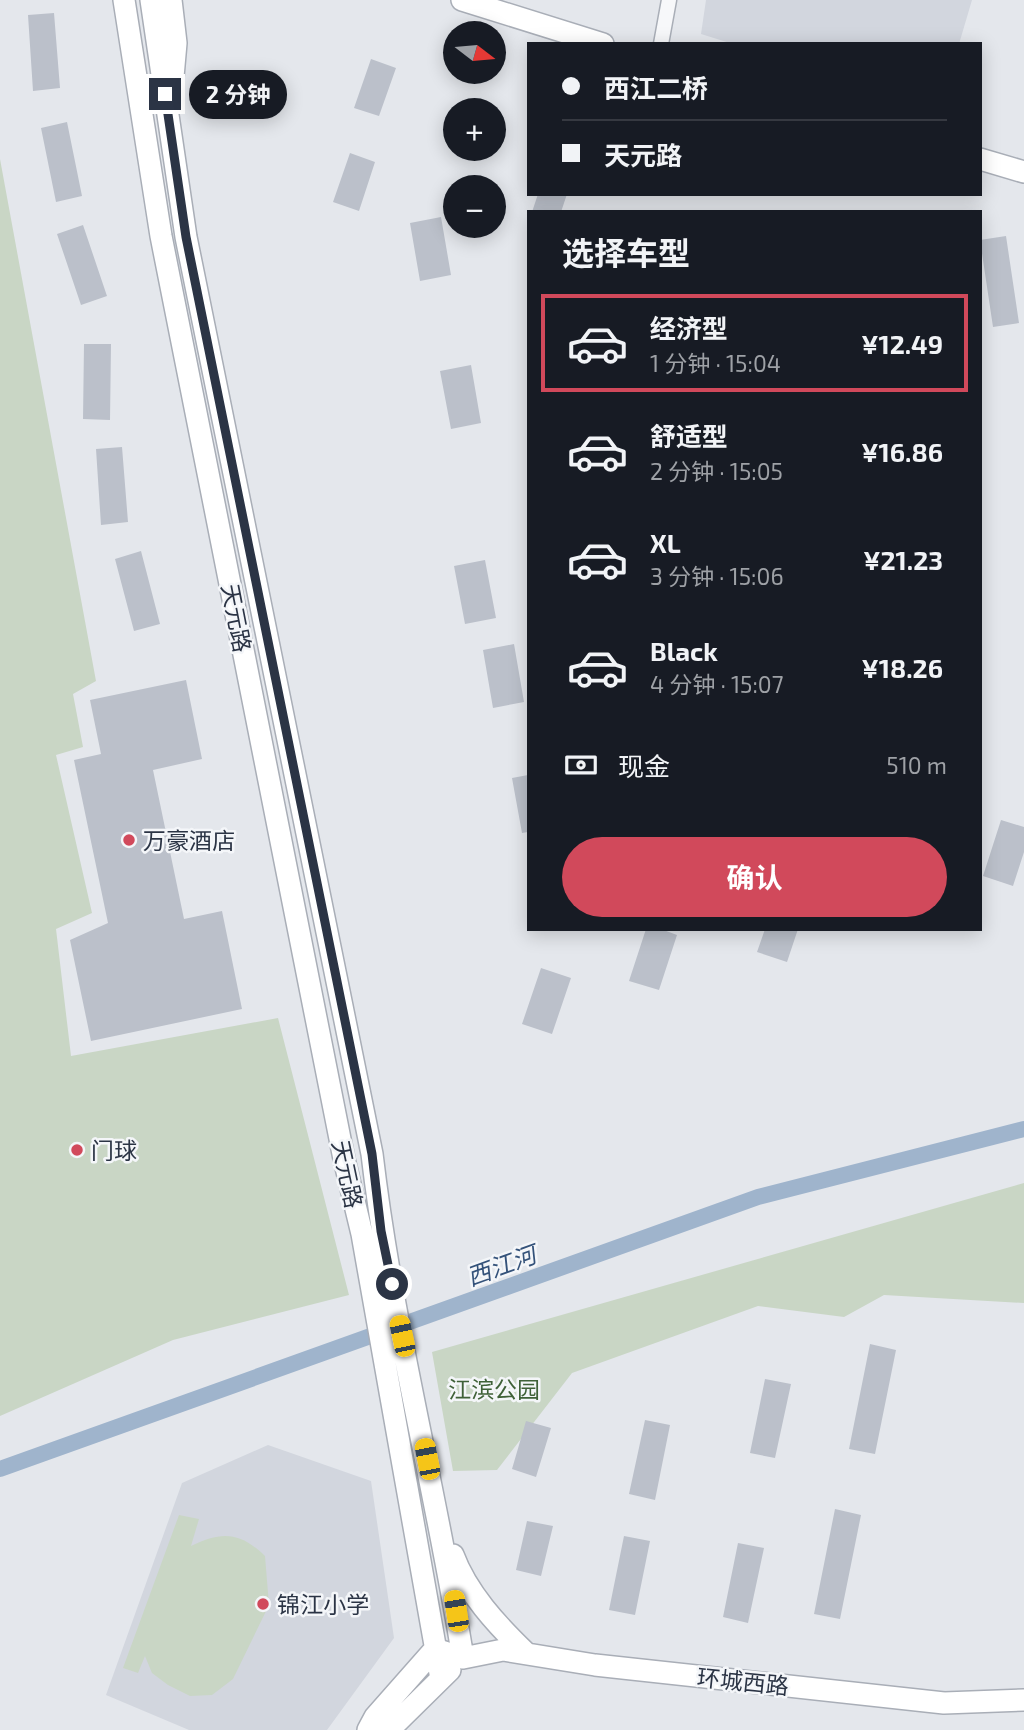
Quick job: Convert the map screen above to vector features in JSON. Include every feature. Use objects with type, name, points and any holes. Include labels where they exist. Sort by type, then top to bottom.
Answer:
[{"type":"main road","points":[[112,0],[118,47],[136,74]]},
{"type":"main road","name":"天元路","points":[[124,0],[164,250],[344,1159],[371,1233]]},
{"type":"main road","name":"天元路","points":[[151,0],[186,237],[372,1154],[371,1233]]},
{"type":"main road","points":[[168,118],[176,43],[171,0]]},
{"type":"main road","points":[[462,0],[597,42]]},
{"type":"main road","points":[[982,160],[1024,172]]},
{"type":"main road","points":[[371,1233],[418,1415],[448,1564],[463,1658]]},
{"type":"main road","points":[[371,1233],[395,1418],[441,1679]]},
{"type":"main road","points":[[435,1502],[457,1567],[492,1620],[526,1653]]},
{"type":"main road","points":[[435,1649],[463,1658]]},
{"type":"main road","points":[[368,1730],[375,1717],[435,1649]]},
{"type":"main road","name":"环城西路","points":[[463,1658],[503,1650],[595,1665],[944,1703],[1024,1700]]},
{"type":"main road","points":[[389,1730],[463,1658]]},
{"type":"street","points":[[661,42],[669,0]]},
{"type":"shaded area","points":[[706,0],[972,0],[960,42],[727,42],[701,34]]},
{"type":"shaded area","name":"锦江小学","points":[[268,1445],[371,1481],[394,1638],[327,1730],[189,1730],[106,1695],[182,1483]]},
{"type":"green space","points":[[0,159],[96,681],[73,694],[83,747],[56,755],[92,913],[56,929],[71,1056],[278,1018],[349,1295],[173,1340],[0,1416]]},
{"type":"green space","name":"江滨公园","points":[[1024,1183],[1024,1303],[884,1295],[844,1317],[758,1306],[572,1373],[497,1470],[453,1471],[432,1352]]},
{"type":"green space","points":[[179,1515],[199,1519],[191,1546],[212,1538],[230,1536],[247,1542],[265,1556],[269,1605],[233,1679],[212,1695],[190,1696],[168,1685],[152,1673],[145,1656],[138,1673],[123,1668]]},
{"type":"building","points":[[54,13],[60,88],[33,91],[28,15]]},
{"type":"building","points":[[371,59],[396,68],[379,116],[354,108]]},
{"type":"building","points":[[67,122],[82,196],[56,202],[41,128]]},
{"type":"building","points":[[350,153],[375,162],[359,211],[333,202]]},
{"type":"building","points":[[537,196],[566,196],[562,210],[533,210]]},
{"type":"building","points":[[441,217],[451,275],[420,281],[410,223]]},
{"type":"building","points":[[83,225],[107,296],[81,305],[57,234]]},
{"type":"building","points":[[1006,236],[1019,323],[993,327],[982,240]]},
{"type":"building","points":[[84,344],[111,344],[110,420],[83,419]]},
{"type":"building","points":[[471,365],[481,423],[451,429],[440,371]]},
{"type":"building","points":[[122,447],[128,522],[101,525],[96,449]]},
{"type":"building","points":[[141,551],[160,624],[134,631],[115,559]]},
{"type":"building","points":[[485,560],[496,618],[465,624],[454,566]]},
{"type":"building","points":[[514,644],[524,702],[493,708],[483,650]]},
{"type":"building","name":"万豪酒店","points":[[186,680],[202,759],[153,770],[184,919],[222,911],[242,1009],[91,1041],[70,940],[108,923],[74,760],[101,754],[90,700]]},
{"type":"building","points":[[527,775],[527,832],[522,833],[512,778]]},
{"type":"building","points":[[1001,820],[1024,827],[1024,852],[1013,886],[983,876]]},
{"type":"building","points":[[645,931],[666,931],[677,935],[659,990],[629,981]]},
{"type":"building","points":[[764,931],[797,931],[787,962],[757,952]]},
{"type":"building","points":[[541,968],[571,978],[552,1034],[522,1024]]},
{"type":"building","points":[[870,1344],[896,1350],[875,1454],[849,1449]]},
{"type":"building","points":[[765,1379],[791,1384],[775,1458],[750,1453]]},
{"type":"building","points":[[645,1420],[670,1425],[655,1500],[629,1494]]},
{"type":"building","points":[[526,1421],[551,1428],[536,1477],[512,1469]]},
{"type":"building","points":[[835,1509],[861,1515],[840,1619],[814,1614]]},
{"type":"building","points":[[527,1521],[553,1526],[541,1576],[516,1570]]},
{"type":"building","points":[[624,1536],[650,1541],[635,1615],[609,1610]]},
{"type":"building","points":[[738,1543],[764,1548],[748,1623],[723,1617]]},
{"type":"waterway","name":"西江河","points":[[0,1469],[758,1197],[1024,1129]]},
{"type":"place","name":"万豪酒店","points":[[129,840]]},
{"type":"place","name":"门球","points":[[77,1150]]},
{"type":"place","name":"锦江小学","points":[[263,1604]]},
{"type":"route","points":[[165,94],[186,237],[372,1154],[381,1231],[392,1284]]}]
